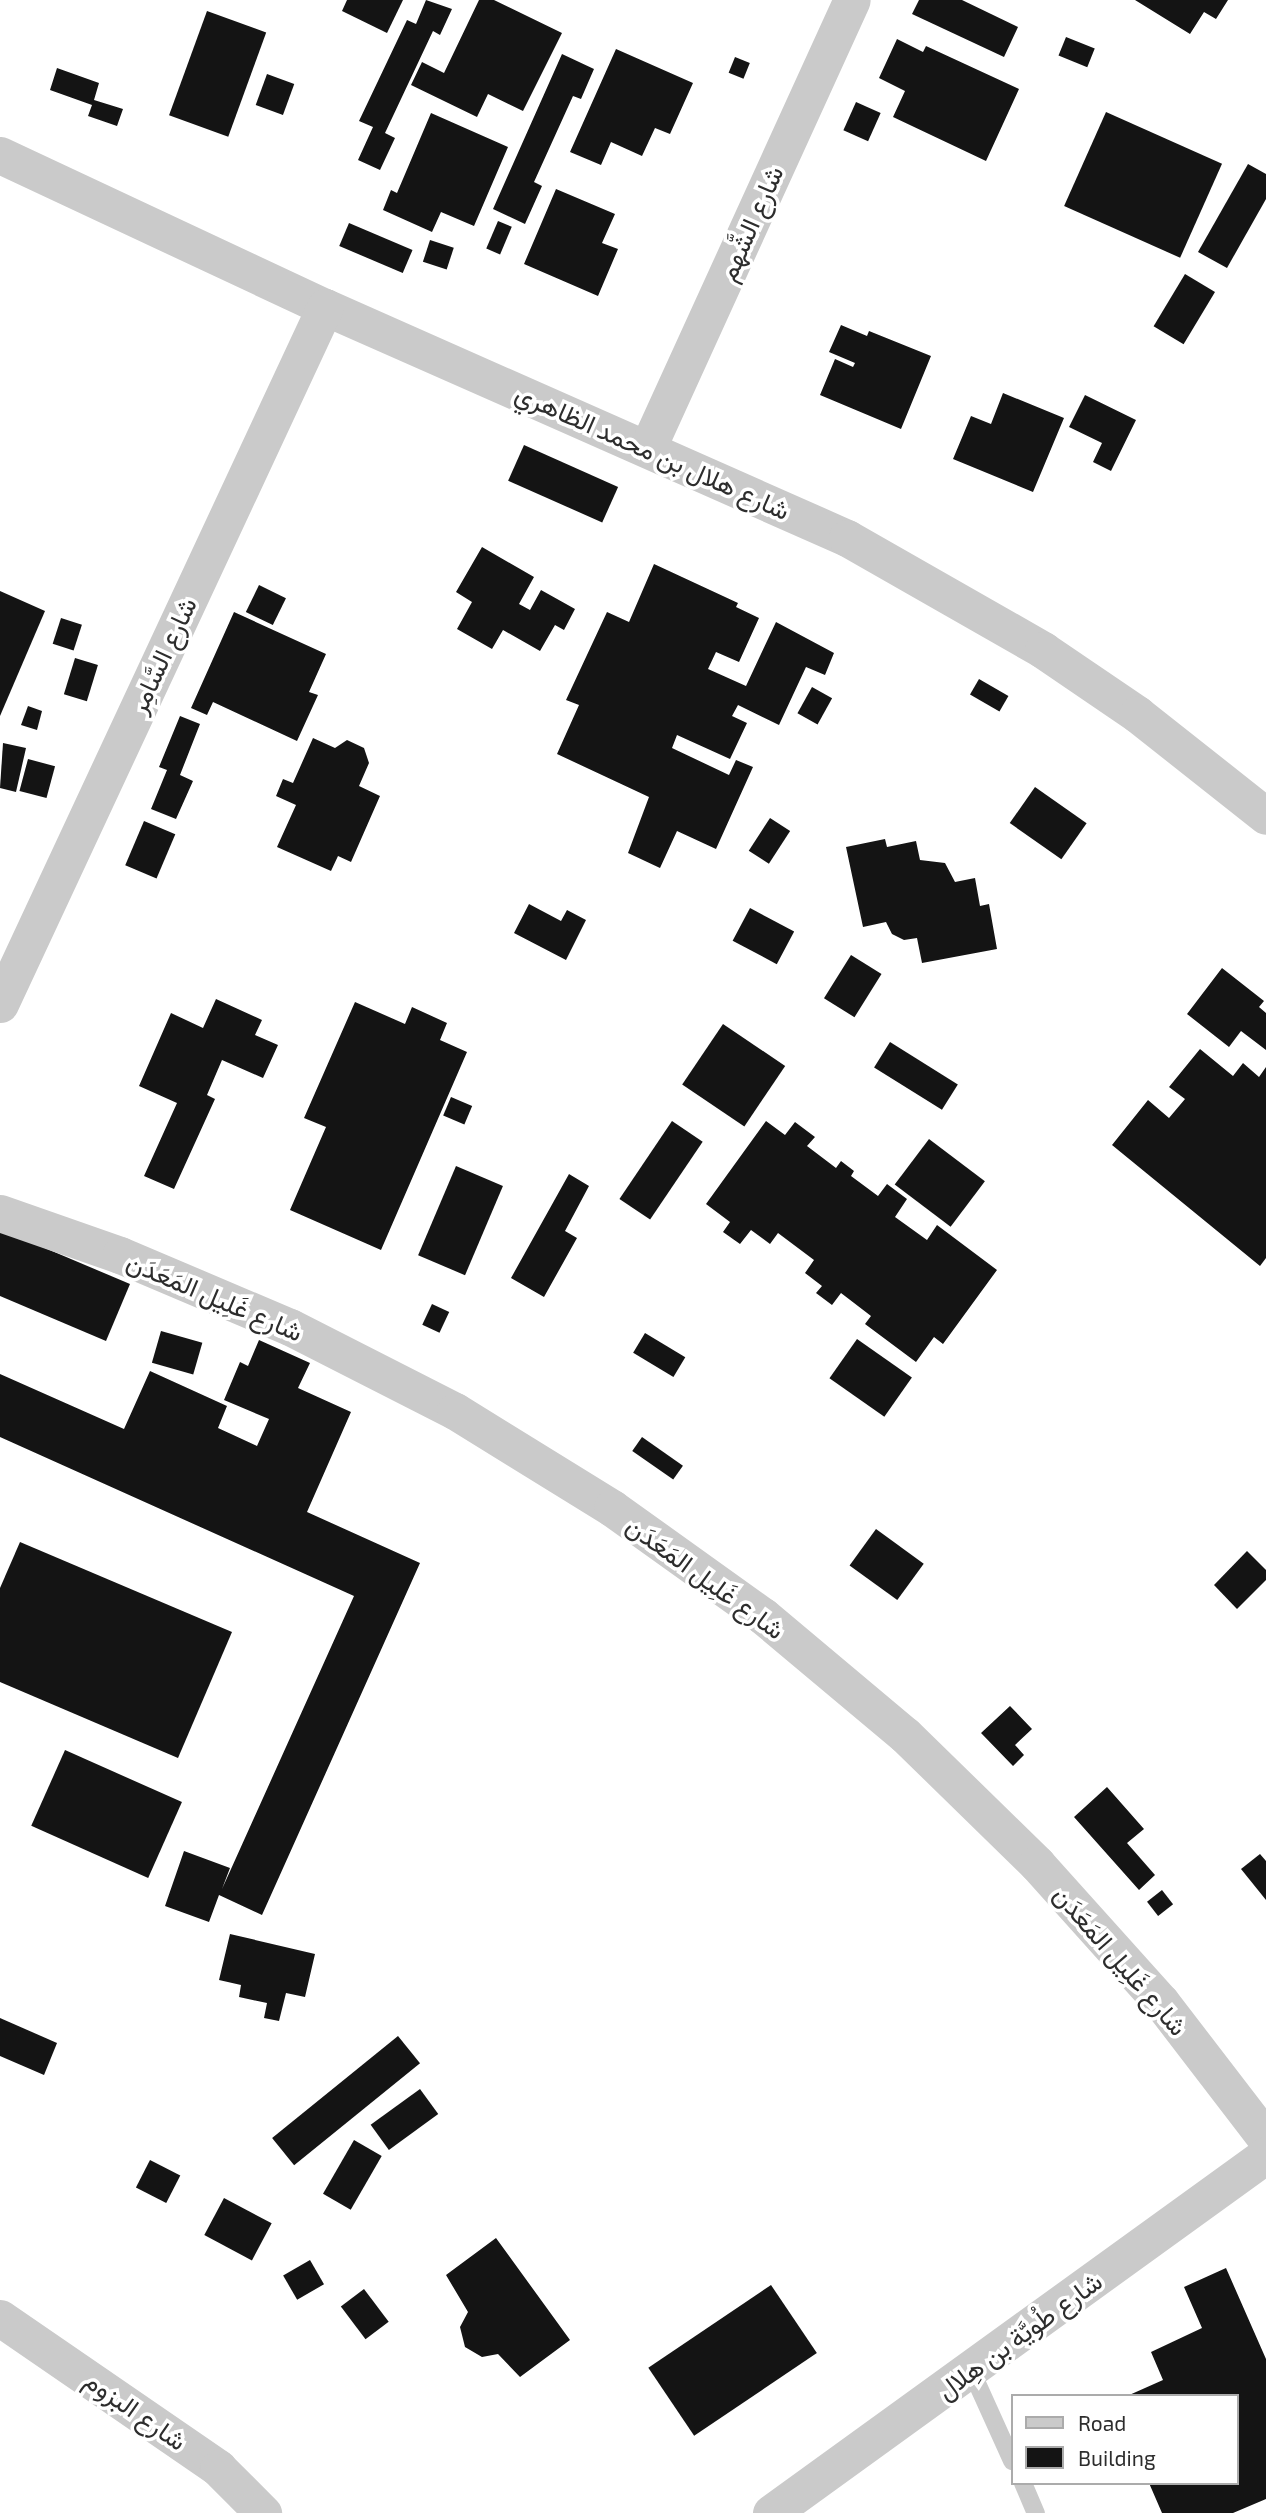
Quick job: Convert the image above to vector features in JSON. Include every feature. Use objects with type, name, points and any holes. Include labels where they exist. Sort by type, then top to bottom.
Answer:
[{"type":"street","name":"شارع الشَّهم","points":[[648,447],[852,0]]},
{"type":"street","name":"شارع هلال بن محمد الظاهري","points":[[0,155],[325,307],[648,447],[847,538],[947,592],[1137,714],[1266,816]]},
{"type":"street","name":"شارع السَّامِر","points":[[0,1004],[325,307]]},
{"type":"street","name":"شارع غَلِيل المَعَدَن","points":[[0,1213],[120,1255],[290,1327],[455,1411],[612,1508],[763,1616],[905,1735],[1038,1864],[1161,2002],[1266,2139]]},
{"type":"street","name":"شارع طُويَّة بن هِلال","points":[[771,2513],[1266,2155]]},
{"type":"street","name":"شارع البزوم","points":[[0,2318],[218,2468],[263,2513]]},
{"type":"lane","points":[[971,2370],[1010,2457]]},
{"type":"lane","points":[[1024,2485],[1036,2513]]},
{"type":"building","points":[[347,0],[403,0],[387,33],[342,11]]},
{"type":"building","points":[[426,0],[452,9],[440,35],[433,31],[385,133],[395,138],[380,170],[358,160],[373,127],[359,121],[407,20],[416,24]]},
{"type":"building","points":[[479,0],[494,0],[562,33],[523,111],[488,94],[477,117],[411,85],[422,62],[444,73]]},
{"type":"building","points":[[919,0],[962,0],[1018,27],[1004,57],[912,14]]},
{"type":"building","points":[[1135,0],[1228,0],[1216,19],[1204,12],[1190,34]]},
{"type":"building","points":[[207,11],[266,33],[228,137],[169,115]]},
{"type":"building","points":[[1066,37],[1095,49],[1087,67],[1059,56]]},
{"type":"building","points":[[897,39],[923,52],[926,46],[1019,89],[986,161],[893,117],[905,91],[879,78]]},
{"type":"building","points":[[616,49],[693,83],[670,134],[655,128],[642,156],[611,142],[601,165],[570,152]]},
{"type":"building","points":[[562,54],[594,69],[581,99],[573,96],[534,182],[542,186],[525,224],[493,209]]},
{"type":"building","points":[[735,57],[750,63],[743,79],[729,73]]},
{"type":"building","points":[[57,68],[99,83],[94,100],[123,109],[117,126],[88,116],[92,105],[50,90]]},
{"type":"building","points":[[267,74],[294,84],[283,115],[256,105]]},
{"type":"building","points":[[856,102],[881,113],[868,141],[843,130]]},
{"type":"building","points":[[1106,112],[1222,164],[1180,258],[1064,206]]},
{"type":"building","points":[[431,113],[508,147],[474,226],[441,212],[432,232],[383,210],[391,190],[397,193]]},
{"type":"building","points":[[1248,164],[1266,174],[1266,199],[1227,268],[1198,252]]},
{"type":"building","points":[[556,189],[615,214],[602,243],[618,249],[598,296],[524,264]]},
{"type":"building","points":[[498,221],[512,227],[500,254],[486,249]]},
{"type":"building","points":[[349,223],[413,250],[403,273],[339,246]]},
{"type":"building","points":[[430,240],[454,248],[447,270],[423,262]]},
{"type":"building","points":[[1185,274],[1215,292],[1184,344],[1154,326]]},
{"type":"building","points":[[841,325],[867,336],[869,331],[931,356],[901,429],[820,395],[835,359],[853,367],[855,363],[829,352]]},
{"type":"building","points":[[1003,393],[1064,418],[1033,492],[953,459],[971,416],[991,424]]},
{"type":"building","points":[[1085,395],[1136,420],[1111,471],[1093,462],[1102,443],[1069,427]]},
{"type":"building","points":[[524,445],[618,487],[602,523],[508,481]]},
{"type":"building","points":[[482,547],[534,577],[519,604],[530,610],[541,590],[575,609],[564,630],[555,625],[540,651],[503,630],[492,649],[457,629],[472,602],[456,592]]},
{"type":"building","points":[[654,564],[738,603],[736,607],[759,618],[739,662],[716,652],[708,669],[746,686],[776,622],[834,653],[825,675],[806,667],[779,725],[738,705],[732,716],[747,723],[730,759],[677,735],[672,748],[729,775],[736,760],[753,767],[716,849],[677,831],[660,868],[628,853],[649,797],[557,754],[579,705],[566,700],[607,612],[629,622]]},
{"type":"building","points":[[259,585],[286,598],[273,625],[246,612]]},
{"type":"building","points":[[0,591],[45,611],[0,716]]},
{"type":"building","points":[[234,612],[326,654],[309,692],[318,695],[297,741],[213,702],[207,715],[191,708]]},
{"type":"building","points":[[61,618],[82,625],[74,650],[53,644]]},
{"type":"building","points":[[75,658],[98,665],[87,701],[64,694]]},
{"type":"building","points":[[979,679],[1008,696],[999,712],[970,695]]},
{"type":"building","points":[[812,687],[832,698],[818,724],[797,713]]},
{"type":"building","points":[[28,706],[42,711],[37,730],[21,725]]},
{"type":"building","points":[[180,716],[200,724],[180,775],[193,781],[176,819],[151,809],[167,770],[159,767]]},
{"type":"building","points":[[313,738],[335,748],[347,740],[364,748],[369,763],[359,786],[380,796],[351,862],[338,856],[331,871],[277,847],[296,805],[276,796],[283,779],[293,783]]},
{"type":"building","points":[[3,743],[26,748],[16,792],[0,788]]},
{"type":"building","points":[[28,759],[55,766],[47,798],[19,791]]},
{"type":"building","points":[[1035,787],[1087,823],[1061,859],[1010,823]]},
{"type":"building","points":[[770,818],[790,831],[769,864],[749,851]]},
{"type":"building","points":[[144,821],[175,834],[157,878],[125,865]]},
{"type":"building","points":[[885,839],[887,847],[916,841],[920,860],[945,863],[955,882],[975,878],[980,906],[989,904],[997,949],[922,963],[917,938],[904,940],[892,934],[886,922],[863,927],[846,847]]},
{"type":"building","points":[[529,904],[561,921],[567,910],[586,920],[566,960],[514,933]]},
{"type":"building","points":[[750,908],[794,931],[777,964],[733,941]]},
{"type":"building","points":[[851,955],[882,974],[855,1017],[824,998]]},
{"type":"building","points":[[1222,968],[1264,1001],[1259,1007],[1266,1013],[1266,1050],[1241,1031],[1229,1047],[1187,1014]]},
{"type":"building","points":[[216,999],[262,1020],[255,1035],[278,1045],[263,1078],[222,1060],[207,1095],[215,1099],[174,1189],[144,1176],[177,1103],[139,1086],[171,1013],[203,1028]]},
{"type":"building","points":[[355,1002],[405,1024],[412,1007],[447,1023],[440,1040],[467,1052],[381,1250],[290,1210],[326,1127],[304,1118]]},
{"type":"building","points":[[723,1024],[785,1066],[744,1126],[682,1085]]},
{"type":"building","points":[[890,1042],[958,1084],[942,1110],[874,1067]]},
{"type":"building","points":[[1200,1049],[1233,1076],[1243,1063],[1259,1077],[1266,1067],[1266,1258],[1260,1266],[1112,1145],[1148,1100],[1169,1118],[1185,1099],[1169,1087]]},
{"type":"building","points":[[451,1097],[472,1106],[464,1124],[443,1115]]},
{"type":"building","points":[[672,1121],[703,1142],[650,1220],[619,1199]]},
{"type":"building","points":[[766,1121],[785,1135],[795,1122],[815,1137],[807,1146],[836,1168],[841,1161],[854,1171],[851,1176],[878,1196],[887,1184],[907,1199],[895,1217],[927,1240],[937,1225],[997,1270],[943,1344],[934,1337],[916,1362],[865,1324],[871,1316],[841,1293],[832,1305],[816,1293],[822,1286],[805,1273],[814,1260],[778,1233],[770,1244],[751,1230],[740,1244],[723,1232],[730,1222],[706,1204]]},
{"type":"building","points":[[929,1139],[985,1181],[951,1227],[895,1185]]},
{"type":"building","points":[[456,1166],[503,1186],[465,1275],[418,1255]]},
{"type":"building","points":[[569,1174],[589,1186],[565,1231],[577,1238],[544,1297],[511,1278]]},
{"type":"building","points":[[0,1229],[130,1284],[106,1341],[0,1296]]},
{"type":"building","points":[[432,1304],[449,1312],[439,1333],[422,1325]]},
{"type":"building","points":[[161,1331],[202,1343],[193,1375],[152,1363]]},
{"type":"building","points":[[645,1333],[685,1357],[673,1377],[633,1353]]},
{"type":"building","points":[[857,1339],[912,1377],[884,1417],[829,1378]]},
{"type":"building","points":[[259,1340],[310,1363],[298,1388],[351,1412],[307,1512],[420,1563],[262,1915],[219,1895],[209,1922],[165,1906],[184,1851],[230,1868],[222,1889],[354,1596],[0,1437],[0,1374],[124,1429],[150,1371],[227,1406],[218,1428],[257,1446],[269,1419],[224,1400],[240,1362],[248,1366]]},
{"type":"building","points":[[642,1437],[683,1466],[673,1480],[632,1451]]},
{"type":"building","points":[[876,1529],[924,1564],[897,1600],[850,1565]]},
{"type":"building","points":[[20,1542],[232,1632],[178,1758],[0,1682],[0,1588]]},
{"type":"building","points":[[1247,1551],[1266,1570],[1266,1580],[1237,1609],[1214,1585]]},
{"type":"building","points":[[1010,1706],[1032,1729],[1015,1745],[1024,1755],[1013,1766],[981,1733]]},
{"type":"building","points":[[65,1750],[182,1802],[148,1878],[31,1826]]},
{"type":"building","points":[[1107,1787],[1144,1829],[1127,1843],[1155,1875],[1139,1890],[1074,1817]]},
{"type":"building","points":[[1260,1854],[1266,1861],[1266,1900],[1241,1869]]},
{"type":"building","points":[[1162,1890],[1173,1904],[1158,1916],[1147,1902]]},
{"type":"building","points":[[230,1934],[315,1954],[305,1997],[286,1993],[279,2021],[264,2018],[267,2003],[239,1997],[241,1985],[219,1980]]},
{"type":"building","points":[[0,2018],[57,2043],[44,2075],[0,2056]]},
{"type":"building","points":[[398,2036],[420,2063],[294,2165],[272,2138]]},
{"type":"building","points":[[420,2089],[438,2114],[389,2150],[371,2125]]},
{"type":"building","points":[[354,2140],[382,2156],[351,2210],[323,2194]]},
{"type":"building","points":[[150,2160],[180,2175],[166,2203],[136,2188]]},
{"type":"building","points":[[224,2198],[272,2223],[252,2260],[204,2235]]},
{"type":"building","points":[[496,2238],[570,2340],[520,2377],[498,2354],[482,2357],[465,2347],[460,2327],[468,2312],[446,2275]]},
{"type":"building","points":[[310,2260],[324,2284],[297,2300],[283,2276]]},
{"type":"building","points":[[1226,2268],[1266,2359],[1266,2499],[1233,2513],[1162,2513],[1150,2485],[1238,2485],[1238,2394],[1132,2394],[1163,2380],[1151,2352],[1202,2328],[1184,2287]]},
{"type":"building","points":[[771,2285],[817,2353],[694,2436],[648,2368]]},
{"type":"building","points":[[364,2289],[389,2322],[366,2339],[341,2306]]}]
